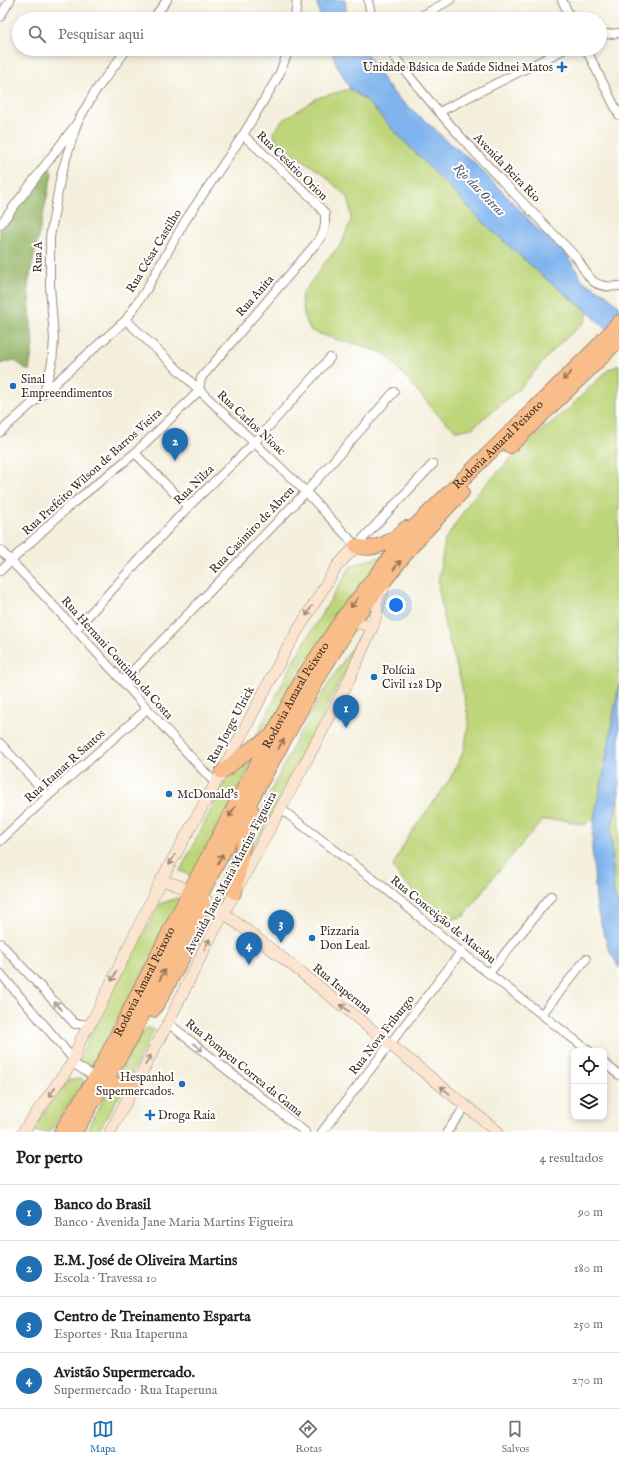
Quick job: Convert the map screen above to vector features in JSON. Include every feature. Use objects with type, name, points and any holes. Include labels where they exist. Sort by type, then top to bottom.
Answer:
[{"type":"highway","name":"Rodovia Amaral Peixoto","points":[[195,894],[264,777],[325,666],[352,622],[415,542],[599,353],[619,322]]},
{"type":"highway","name":"Rodovia Amaral Peixoto","points":[[74,1132],[195,894],[270,737],[304,676],[343,618],[413,528],[599,353],[619,339]]},
{"type":"highway","points":[[356,546],[364,549],[369,548],[398,536],[421,512],[438,504]]},
{"type":"highway","points":[[218,778],[245,753],[270,737]]},
{"type":"highway","points":[[235,892],[246,829],[264,777]]},
{"type":"highway","name":"Rodovia Amaral Peixoto","points":[[61,1132],[164,994],[206,913],[195,894]]},
{"type":"highway","points":[[100,1080],[135,1084]]},
{"type":"main road","name":"Rua Jorge Ulrick","points":[[23,1132],[74,1060],[76,1051],[89,1024],[94,1018],[161,880],[218,778],[286,650],[337,566],[356,546]]},
{"type":"main road","name":"Avenida Jane Maria Martins Figueira","points":[[111,1132],[235,892],[281,809],[346,684],[373,626],[385,580]]},
{"type":"main road","points":[[352,622],[373,626]]},
{"type":"main road","name":"Rua Itaperuna","points":[[161,880],[195,894],[224,913],[302,973],[498,1132]]},
{"type":"street","points":[[0,17],[10,0]]},
{"type":"street","points":[[158,12],[166,0]]},
{"type":"street","points":[[296,12],[297,0]]},
{"type":"street","points":[[368,0],[371,12]]},
{"type":"street","points":[[429,12],[450,0]]},
{"type":"street","points":[[562,0],[568,12]]},
{"type":"street","points":[[607,34],[619,33]]},
{"type":"street","points":[[0,225],[77,123],[94,93],[122,56]]},
{"type":"street","name":"Rua César Castilho","points":[[0,432],[126,320],[146,290],[185,221],[243,135],[279,75],[286,56]]},
{"type":"street","name":"Avenida Beira Rio","points":[[394,56],[438,112],[577,258],[589,277],[600,286],[619,286]]},
{"type":"street","points":[[438,112],[551,56]]},
{"type":"street","points":[[590,56],[619,115]]},
{"type":"street","name":"Rua A","points":[[43,393],[52,363],[54,339],[50,286],[50,237],[61,174],[77,123]]},
{"type":"street","name":"Rua Cesário Orion","points":[[243,135],[314,199],[325,214]]},
{"type":"street","name":"Rua Anita","points":[[199,391],[201,378],[319,240],[324,231],[325,214]]},
{"type":"street","name":"Rua Carlos Nioac","points":[[126,320],[306,492],[356,546]]},
{"type":"street","name":"Rua Nilza","points":[[76,629],[188,507],[254,443],[330,358]]},
{"type":"street","name":"Rua Prefeito Wilson de Barros Vieira","points":[[0,571],[67,508],[135,453],[199,391]]},
{"type":"street","name":"Rua Casimiro de Abreu","points":[[123,681],[306,492],[394,392]]},
{"type":"street","points":[[135,453],[188,507]]},
{"type":"street","name":"Rua Jorge Ulrick","points":[[356,546],[434,464]]},
{"type":"street","name":"Rua Hernani Coutinho da Costa","points":[[0,550],[76,629],[147,709],[218,778]]},
{"type":"street","name":"Rua Itamar R Santos","points":[[0,841],[48,796],[147,709]]},
{"type":"street","points":[[0,743],[48,796]]},
{"type":"street","name":"Rua Conceição de Macabu","points":[[281,809],[386,889],[462,952],[490,972],[585,1048]]},
{"type":"street","points":[[490,972],[551,896]]},
{"type":"street","points":[[0,943],[75,1024],[89,1024]]},
{"type":"street","name":"Rua Nova Friburgo","points":[[322,1132],[462,952]]},
{"type":"street","points":[[542,1014],[586,959]]},
{"type":"street","points":[[0,973],[74,1060],[74,1064],[100,1080]]},
{"type":"street","name":"Rua Pompeu Correa da Gama","points":[[168,1023],[305,1132]]},
{"type":"street","points":[[607,1065],[619,1075]]},
{"type":"street","points":[[447,1132],[465,1106]]},
{"type":"green space","points":[[350,89],[368,102],[443,181],[545,278],[588,312],[585,322],[559,344],[518,390],[472,428],[457,431],[438,415],[386,354],[311,331],[305,319],[301,296],[326,261],[342,243],[351,220],[349,199],[322,173],[277,143],[273,132],[283,120],[317,98]]},
{"type":"green space","points":[[49,167],[52,173],[28,285],[33,344],[29,371],[14,360],[0,364],[0,230]]},
{"type":"green space","points":[[619,365],[619,684],[604,771],[594,818],[584,825],[564,820],[543,820],[496,874],[464,916],[451,919],[410,888],[393,866],[408,837],[450,779],[464,750],[469,721],[460,678],[445,626],[438,583],[445,540],[471,500],[520,449],[568,409],[608,370]]},
{"type":"green space","points":[[387,554],[268,733],[247,749],[257,734],[295,658],[351,566]]},
{"type":"green space","points":[[360,635],[365,639],[339,683],[258,840],[246,855],[255,824],[298,736],[324,691]]},
{"type":"green space","points":[[255,757],[194,877],[180,871],[225,782]]},
{"type":"green space","points":[[619,792],[619,907],[614,893],[611,831]]},
{"type":"green space","points":[[239,845],[232,885],[222,904],[213,899],[218,883]]},
{"type":"green space","points":[[177,898],[183,900],[89,1072],[78,1061],[119,977],[160,904]]},
{"type":"green space","points":[[147,1027],[154,1030],[130,1076],[117,1078],[131,1049]]},
{"type":"green space","points":[[80,1079],[85,1081],[50,1132],[30,1132],[68,1080]]},
{"type":"green space","points":[[109,1091],[121,1093],[98,1132],[87,1132],[91,1121]]},
{"type":"water","points":[[316,0],[345,0],[346,12],[319,12]]},
{"type":"water","name":"Rio das Ostras","points":[[334,56],[368,56],[386,84],[399,99],[436,130],[444,139],[474,162],[540,231],[567,255],[583,281],[607,295],[619,306],[619,341],[588,312],[545,278],[489,228],[368,102],[350,89]]},
{"type":"water","points":[[619,684],[619,792],[611,831],[614,893],[619,907],[619,968],[609,950],[597,910],[592,848],[594,818],[604,771]]},
{"type":"place","name":"Unidade Básica de Saúde Sidnei Matos","points":[[562,67]]},
{"type":"place","name":"Sinal Empreendimentos","points":[[13,386]]},
{"type":"place","name":"E.M. José de Oliveira Martins","points":[[175,461]]},
{"type":"place","name":"Polícia Civil 128 Dp","points":[[374,677]]},
{"type":"place","name":"Banco do Brasil","points":[[346,728]]},
{"type":"place","name":"McDonald's","points":[[169,794]]},
{"type":"place","name":"Pizzaria Don Leal.","points":[[312,938]]},
{"type":"place","name":"Centro de Treinamento Esparta","points":[[281,943]]},
{"type":"place","name":"Avistão Supermercado.","points":[[249,965]]},
{"type":"place","name":"Hespanhol Supermercados.","points":[[182,1084]]},
{"type":"place","name":"Droga Raia","points":[[150,1115]]}]
